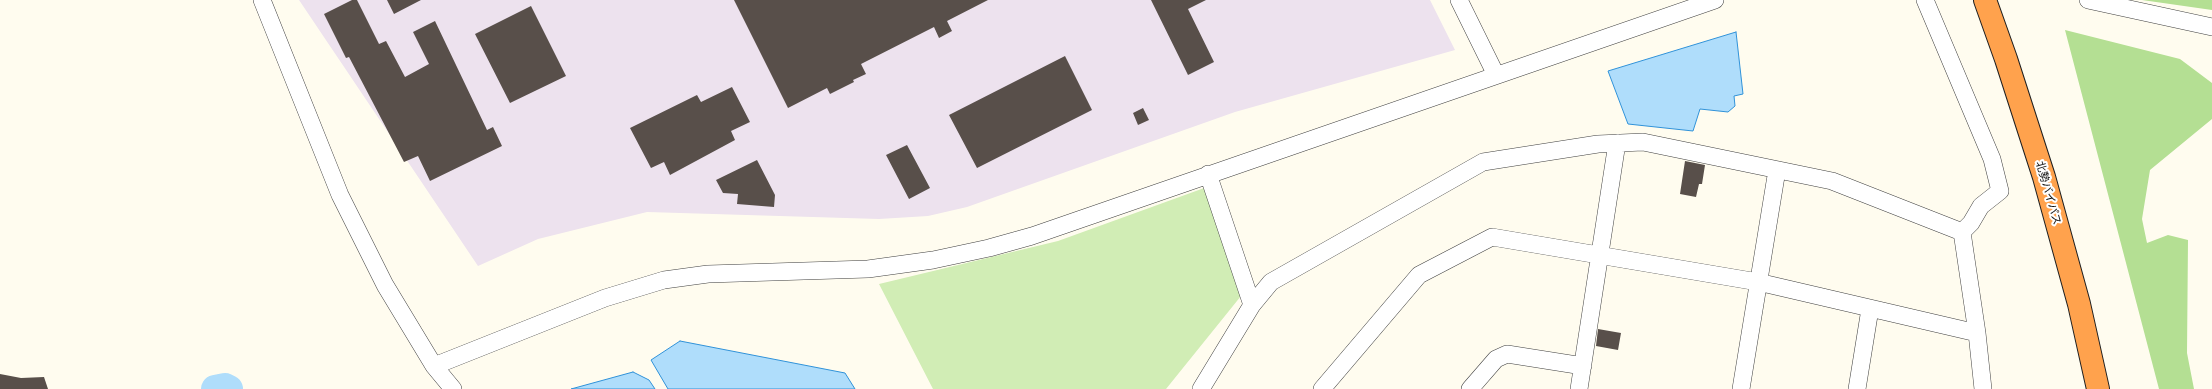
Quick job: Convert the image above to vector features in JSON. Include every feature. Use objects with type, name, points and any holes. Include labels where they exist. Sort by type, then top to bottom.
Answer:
[{"type":"highway","name":"北勢バイパス","points":[[1985,0],[2006,59],[2044,177],[2079,304],[2098,389]]},
{"type":"street","points":[[262,0],[340,195],[385,285],[434,366],[452,389]]},
{"type":"street","points":[[1459,0],[1496,75]]},
{"type":"street","points":[[434,366],[605,298],[656,282],[708,274],[868,269],[933,260],[989,248],[1032,236],[1715,0]]},
{"type":"street","points":[[1925,0],[1992,159],[2000,191],[1981,206],[1971,223],[1962,232]]},
{"type":"street","points":[[2088,0],[2212,26]]},
{"type":"street","points":[[1201,389],[1252,305],[1271,282],[1483,162],[1598,144],[1643,142],[1832,181],[1962,232]]},
{"type":"street","points":[[1579,389],[1617,143]]},
{"type":"street","points":[[1741,389],[1777,170]]},
{"type":"street","points":[[1208,174],[1252,305]]},
{"type":"street","points":[[1962,232],[1977,333],[1983,389]]},
{"type":"street","points":[[1322,389],[1419,275],[1492,237],[1601,254],[1758,282],[1977,333]]},
{"type":"street","points":[[1857,389],[1870,309]]},
{"type":"street","points":[[1470,389],[1496,359],[1507,354],[1583,366]]},
{"type":"shaded area","points":[[299,0],[1430,0],[1455,50],[1235,112],[967,207],[928,216],[879,219],[647,212],[538,239],[478,266]]},
{"type":"green space","points":[[2142,0],[2212,0],[2212,10]]},
{"type":"green space","points":[[2065,30],[2180,59],[2212,83],[2212,119],[2150,170],[2142,219],[2147,243],[2168,235],[2188,240],[2187,353],[2194,389],[2159,389]]},
{"type":"green space","points":[[1207,187],[1241,296],[1166,389],[933,389],[879,284],[1058,241]]},
{"type":"water","points":[[1736,32],[1743,94],[1734,96],[1735,106],[1728,112],[1700,109],[1693,131],[1628,124],[1608,71]]},
{"type":"water","points":[[680,341],[845,373],[855,389],[668,389],[651,360]]},
{"type":"water","points":[[633,372],[649,380],[655,389],[571,389]]},
{"type":"building","points":[[352,0],[357,0],[379,44],[386,41],[405,77],[429,64],[413,32],[435,21],[487,130],[493,127],[502,146],[430,181],[418,156],[404,162],[349,57],[346,58],[324,14]]},
{"type":"building","points":[[387,0],[421,0],[394,14]]},
{"type":"building","points":[[734,0],[988,0],[947,21],[952,31],[939,38],[934,27],[861,64],[866,74],[853,80],[854,82],[830,94],[827,88],[788,108]]},
{"type":"building","points":[[1151,0],[1206,0],[1188,9],[1214,62],[1188,75]]},
{"type":"building","points":[[531,6],[566,76],[510,103],[475,34]]},
{"type":"building","points":[[1065,56],[1092,110],[977,168],[949,115]]},
{"type":"building","points":[[732,87],[750,122],[731,131],[735,140],[670,175],[664,162],[651,168],[630,128],[697,95],[701,102]]},
{"type":"building","points":[[1143,108],[1149,120],[1138,125],[1133,113]]},
{"type":"building","points":[[907,145],[930,188],[909,199],[886,155]]},
{"type":"building","points":[[757,160],[775,195],[774,207],[737,204],[738,194],[723,193],[716,180]]},
{"type":"building","points":[[1685,161],[1705,165],[1702,184],[1699,184],[1696,197],[1680,194]]},
{"type":"building","points":[[1598,329],[1621,333],[1618,350],[1596,346]]},
{"type":"building","points":[[0,374],[21,378],[44,377],[48,389],[0,389]]},
{"type":"waterway","points":[[215,389],[225,387],[229,389]]}]
